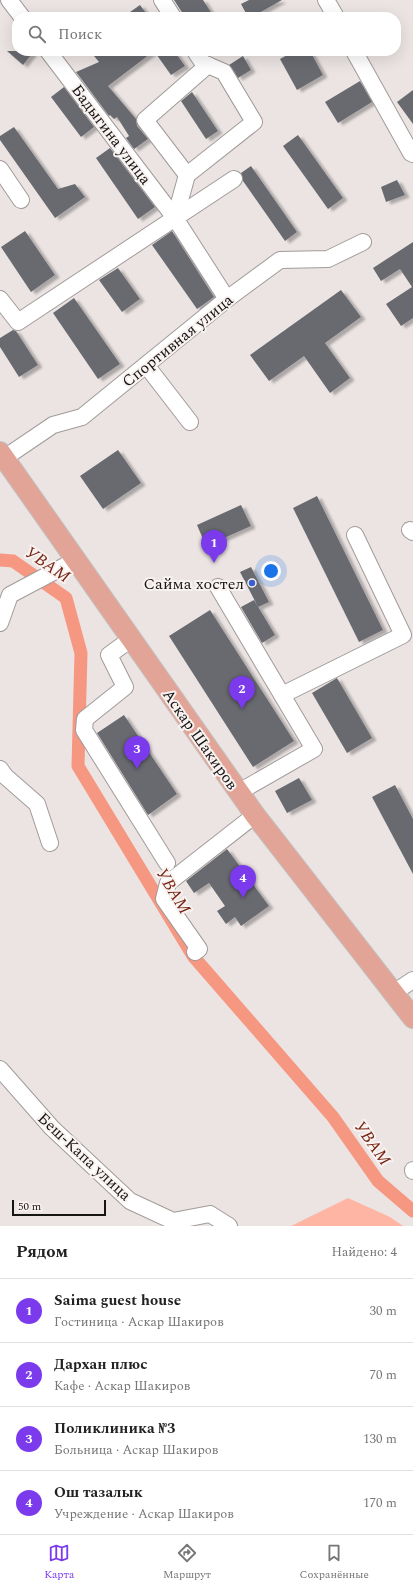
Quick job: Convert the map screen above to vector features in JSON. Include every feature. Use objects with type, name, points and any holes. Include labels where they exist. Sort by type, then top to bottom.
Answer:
[{"type":"main road","name":"Аскар Шакиров","points":[[1,457],[76,560],[254,815],[392,994],[413,1018]]},
{"type":"street","points":[[10,0],[18,12]]},
{"type":"street","points":[[162,0],[170,12]]},
{"type":"street","points":[[326,0],[333,12]]},
{"type":"street","name":"Бадыгина улица","points":[[52,56],[175,218],[227,299]]},
{"type":"street","points":[[175,218],[187,176],[254,122],[224,72],[203,63],[198,56]]},
{"type":"street","points":[[357,56],[411,153],[413,154]]},
{"type":"street","points":[[187,176],[145,120],[208,65]]},
{"type":"street","points":[[0,170],[21,200]]},
{"type":"street","points":[[0,299],[18,322],[234,179]]},
{"type":"street","name":"Спортивная улица","points":[[1,457],[53,425],[82,416],[227,299],[280,260],[328,259],[363,242]]},
{"type":"street","points":[[146,365],[190,422]]},
{"type":"street","points":[[282,695],[403,635],[354,535]]},
{"type":"street","points":[[0,623],[10,595],[76,560]]},
{"type":"street","points":[[218,587],[314,749],[239,792]]},
{"type":"street","points":[[131,639],[109,655],[125,687],[85,719],[84,730],[166,863]]},
{"type":"street","points":[[0,769],[5,776],[37,804],[50,842]]},
{"type":"street","points":[[195,952],[199,948],[164,899],[168,883],[254,815]]},
{"type":"street","points":[[392,994],[413,980]]},
{"type":"street","name":"Беш-Капа улица","points":[[0,1069],[52,1128],[130,1201],[162,1222],[210,1214],[229,1226]]},
{"type":"shaded area","points":[[348,1198],[390,1217],[403,1226],[291,1226]]},
{"type":"building","points":[[174,0],[203,0],[211,12],[182,12]]},
{"type":"building","points":[[249,0],[282,0],[261,12],[245,12],[241,4]]},
{"type":"building","points":[[140,5],[145,12],[130,12]]},
{"type":"building","points":[[7,51],[12,51],[12,55]]},
{"type":"building","points":[[13,56],[30,56],[23,65]]},
{"type":"building","points":[[94,56],[147,56],[108,86],[136,119],[137,126],[148,139],[134,149],[126,138],[129,136],[117,117],[114,119],[110,115],[109,116],[76,72],[99,62]]},
{"type":"building","points":[[158,56],[178,56],[185,66],[171,75]]},
{"type":"building","points":[[243,56],[251,70],[238,78],[229,65]]},
{"type":"building","points":[[285,56],[313,56],[323,75],[297,90],[280,59]]},
{"type":"building","points":[[360,81],[372,102],[338,123],[325,102]]},
{"type":"building","points":[[64,87],[94,127],[81,137],[51,97]]},
{"type":"building","points":[[413,90],[413,124],[397,102]]},
{"type":"building","points":[[192,92],[218,131],[206,139],[181,101]]},
{"type":"building","points":[[14,127],[58,189],[75,184],[85,197],[55,218],[0,140],[0,136]]},
{"type":"building","points":[[298,135],[343,198],[328,209],[283,146]]},
{"type":"building","points":[[110,148],[155,207],[138,219],[96,158]]},
{"type":"building","points":[[251,166],[297,232],[285,241],[243,181],[241,173]]},
{"type":"building","points":[[397,180],[405,195],[386,202],[381,187]]},
{"type":"building","points":[[25,231],[55,275],[31,292],[1,247]]},
{"type":"building","points":[[172,231],[214,297],[197,309],[152,245]]},
{"type":"building","points":[[413,242],[413,318],[401,326],[386,304],[412,287],[400,269],[381,281],[373,268]]},
{"type":"building","points":[[118,268],[140,299],[122,312],[99,280]]},
{"type":"building","points":[[341,290],[361,317],[325,343],[350,378],[330,393],[304,356],[269,381],[250,355]]},
{"type":"building","points":[[74,298],[120,364],[98,379],[53,313]]},
{"type":"building","points":[[13,330],[16,331],[38,365],[19,377],[0,347],[0,338]]},
{"type":"building","points":[[118,450],[141,483],[103,509],[80,476]]},
{"type":"building","points":[[317,496],[383,630],[359,642],[293,508]]},
{"type":"building","points":[[241,505],[251,526],[206,546],[197,525]]},
{"type":"building","points":[[251,567],[269,602],[258,607],[240,572]]},
{"type":"building","points":[[254,600],[275,635],[262,643],[241,607]]},
{"type":"building","points":[[210,610],[294,741],[253,767],[169,636]]},
{"type":"building","points":[[337,678],[372,738],[347,753],[312,693]]},
{"type":"building","points":[[124,715],[177,794],[148,815],[97,733]]},
{"type":"building","points":[[299,778],[312,800],[287,813],[275,791]]},
{"type":"building","points":[[395,785],[413,819],[413,874],[372,797]]},
{"type":"building","points":[[227,849],[269,906],[241,926],[235,917],[226,924],[217,911],[225,906],[209,883],[194,893],[186,881]]},
{"type":"waterway","name":"УВАМ","points":[[0,560],[13,561],[66,598],[81,653],[78,766],[193,956],[333,1117],[378,1181],[413,1211]]},
{"type":"place","name":"Saima guest house","points":[[214,563]]},
{"type":"place","name":"Сайма хостел","points":[[252,583]]},
{"type":"place","name":"Дархан плюс","points":[[242,709]]},
{"type":"place","name":"Поликлиника №3","points":[[137,769]]},
{"type":"place","name":"Ош тазалык","points":[[243,898]]}]
